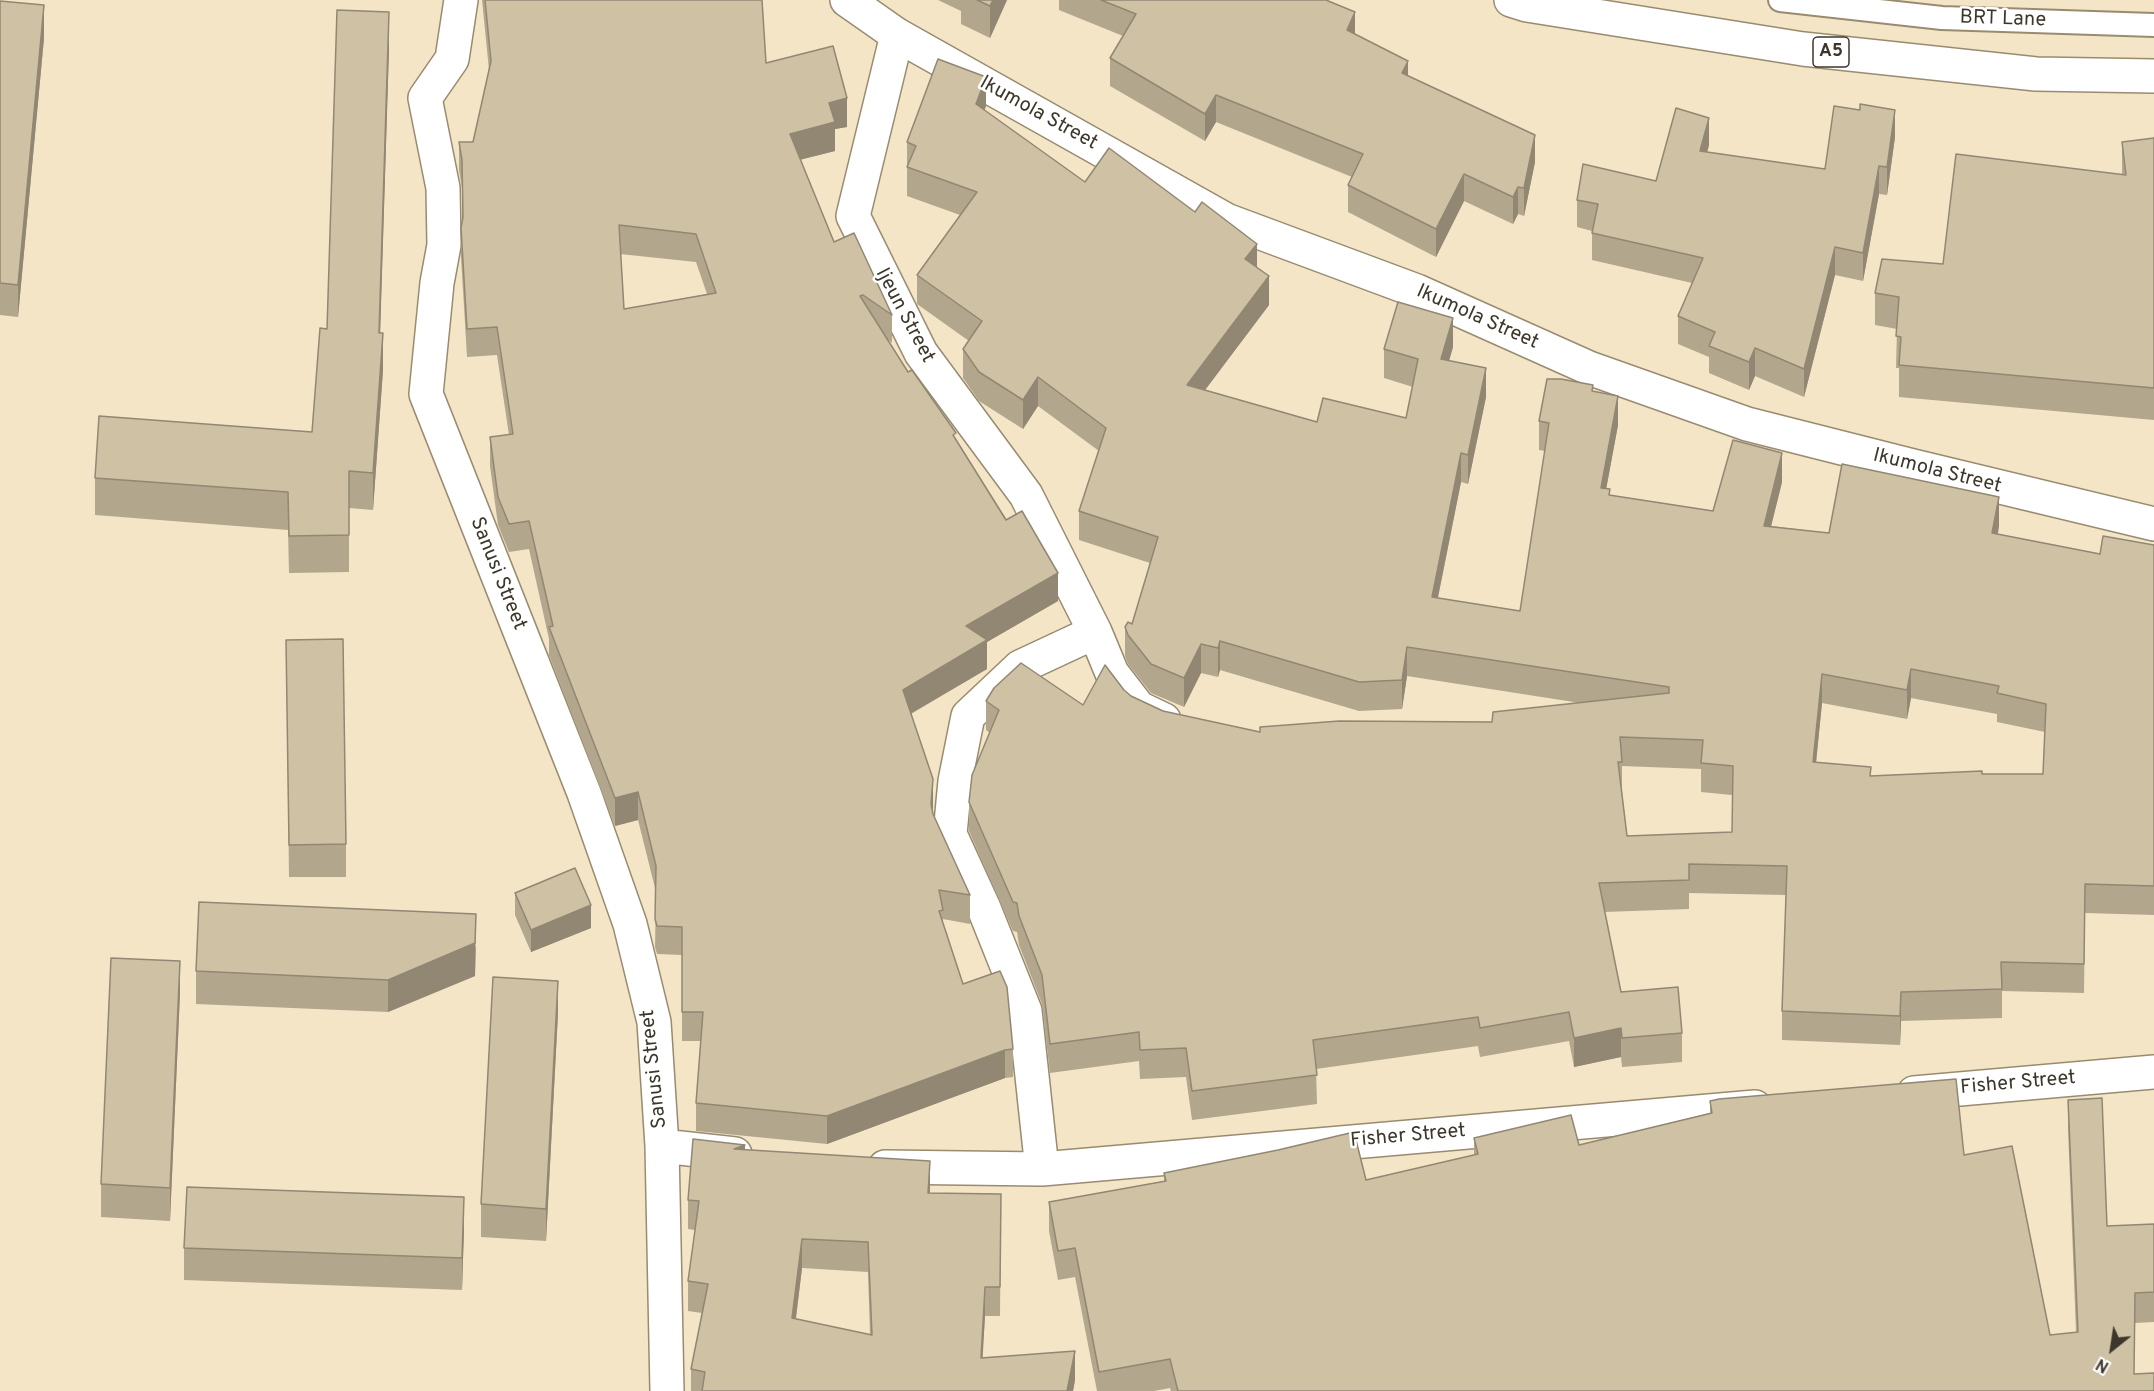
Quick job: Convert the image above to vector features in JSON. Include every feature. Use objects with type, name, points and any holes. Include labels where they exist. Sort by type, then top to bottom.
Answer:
[{"type":"main road","name":"Sanusi Street","points":[[461,0],[452,59],[425,98],[443,188],[444,245],[437,283],[426,394],[584,794],[630,924],[654,1022],[662,1146],[667,1391]]},
{"type":"main road","name":"Ikumola Street","points":[[847,0],[897,35],[1226,220],[1417,291],[1589,368],[1747,424],[2154,524]]},
{"type":"main road","name":"A5","points":[[1511,0],[1527,5],[1803,50],[2036,74],[2154,76]]},
{"type":"main road","name":"Ijeun Street","points":[[897,35],[853,216],[921,353],[1026,495],[1095,632],[1112,673],[1139,708],[1171,723],[1190,728]]},
{"type":"main road","points":[[1042,1169],[1025,1011],[983,906],[950,834],[954,792],[969,716],[1020,667],[1095,632]]},
{"type":"main road","name":"Fisher Street","points":[[1879,1096],[2154,1072]]},
{"type":"main road","name":"Fisher Street","points":[[857,1165],[1042,1169],[1784,1104]]},
{"type":"main road","points":[[662,1146],[767,1158]]},
{"type":"lane","name":"BRT Lane","points":[[1780,0],[1942,18],[2154,25]]},
{"type":"building","points":[[485,0],[762,0],[766,63],[833,46],[847,98],[829,103],[835,122],[790,134],[834,242],[854,233],[892,315],[863,295],[860,296],[908,372],[912,370],[956,433],[953,435],[1006,520],[1022,511],[1058,573],[966,626],[987,640],[903,690],[933,779],[931,804],[933,814],[970,895],[939,890],[943,910],[939,911],[963,984],[1000,971],[1007,987],[1013,1049],[827,1116],[696,1103],[703,1012],[682,1012],[682,927],[657,926],[655,919],[656,866],[638,792],[615,798],[549,627],[553,626],[529,521],[509,524],[498,497],[490,437],[513,434],[497,327],[467,329],[461,228],[463,217],[462,160],[459,142],[473,142],[491,61]],"holes":[[[619,225],[696,234],[716,293],[624,309]]]},
{"type":"building","points":[[977,0],[993,0],[990,6]]},
{"type":"building","points":[[1101,0],[1326,0],[1355,12],[1347,30],[1408,61],[1402,73],[1535,135],[1524,188],[1518,187],[1513,197],[1464,174],[1436,229],[1348,185],[1363,154],[1216,95],[1205,114],[1110,58],[1136,14]]},
{"type":"building","points":[[0,1],[44,5],[18,285],[0,283]]},
{"type":"building","points":[[337,10],[389,12],[379,333],[383,333],[373,473],[349,471],[349,535],[289,536],[288,492],[95,478],[99,416],[312,432],[320,328],[327,329]]},
{"type":"building","points":[[938,59],[986,77],[976,104],[1085,182],[1109,148],[1195,212],[1202,202],[1257,244],[1245,259],[1269,276],[1187,385],[1317,422],[1323,398],[1406,418],[1418,359],[1384,349],[1398,302],[1453,318],[1441,359],[1486,368],[1468,455],[1461,453],[1432,597],[1520,611],[1549,423],[1539,421],[1547,379],[1561,379],[1593,385],[1592,391],[1618,396],[1601,488],[1610,489],[1609,495],[1713,511],[1733,440],[1782,453],[1764,526],[1829,533],[1842,464],[1999,497],[1992,533],[2100,554],[2103,536],[2154,545],[2154,886],[2085,884],[2084,964],[2001,962],[2002,989],[1901,992],[1900,1016],[1782,1011],[1787,866],[1689,864],[1689,880],[1599,883],[1621,992],[1678,987],[1682,1033],[1622,1038],[1621,1028],[1574,1038],[1569,1012],[1480,1028],[1478,1017],[1313,1040],[1317,1075],[1192,1091],[1186,1048],[1140,1050],[1139,1032],[1050,1044],[1042,975],[1019,916],[1017,903],[1013,902],[969,802],[972,775],[999,710],[986,701],[994,688],[1021,663],[1083,705],[1105,665],[1131,696],[1163,711],[1260,732],[1260,727],[1339,721],[1492,722],[1493,712],[1669,693],[1669,687],[1407,647],[1402,680],[1359,682],[1220,641],[1218,648],[1201,644],[1184,678],[1151,664],[1128,635],[1125,627],[1128,622],[1132,624],[1158,537],[1079,511],[1106,428],[1038,377],[1023,400],[979,372],[963,349],[982,321],[917,275],[977,192],[907,167],[916,146],[907,142]],"holes":[[[1911,669],[1999,686],[1997,693],[2046,704],[2043,774],[1982,774],[1982,771],[1870,776],[1871,767],[1813,762],[1822,674],[1907,690]],[[1620,737],[1703,740],[1701,763],[1733,766],[1732,832],[1627,836],[1618,762],[1622,762]]]},
{"type":"building","points":[[1860,104],[1895,110],[1887,167],[1879,166],[1863,253],[1835,247],[1804,369],[1755,348],[1749,362],[1709,346],[1715,332],[1678,316],[1703,258],[1592,233],[1598,204],[1577,200],[1583,164],[1656,181],[1676,108],[1709,118],[1700,151],[1825,169],[1834,106],[1860,110]]},
{"type":"building","points":[[2154,138],[2154,388],[1899,365],[1901,337],[1896,336],[1899,297],[1875,293],[1882,259],[1943,264],[1956,154],[2126,175],[2122,142]]},
{"type":"building","points":[[343,639],[346,844],[289,845],[286,640]]},
{"type":"building","points":[[575,868],[591,905],[531,930],[515,893]]},
{"type":"building","points":[[199,902],[476,914],[475,943],[388,980],[196,971]]},
{"type":"building","points":[[111,958],[180,961],[170,1188],[101,1184]]},
{"type":"building","points":[[493,977],[558,981],[546,1209],[481,1204]]},
{"type":"building","points":[[1956,1079],[1964,1155],[2012,1146],[2050,1335],[2078,1332],[2068,1100],[2102,1098],[2107,1226],[2154,1224],[2154,1292],[2135,1293],[2134,1374],[2154,1373],[2154,1391],[1178,1391],[1170,1359],[1099,1372],[1075,1248],[1058,1251],[1049,1202],[1166,1181],[1164,1173],[1354,1132],[1366,1180],[1478,1154],[1474,1138],[1571,1115],[1579,1145],[1712,1113],[1710,1101],[1719,1099]]},
{"type":"building","points":[[693,1139],[745,1145],[734,1149],[930,1161],[928,1193],[1001,1194],[1000,1287],[985,1287],[981,1358],[1075,1351],[1067,1391],[702,1391],[705,1372],[691,1369],[708,1284],[688,1281],[699,1201],[688,1200]],"holes":[[[802,1239],[868,1242],[872,1335],[792,1318]]]},
{"type":"building","points":[[187,1187],[464,1197],[462,1258],[184,1248]]}]
